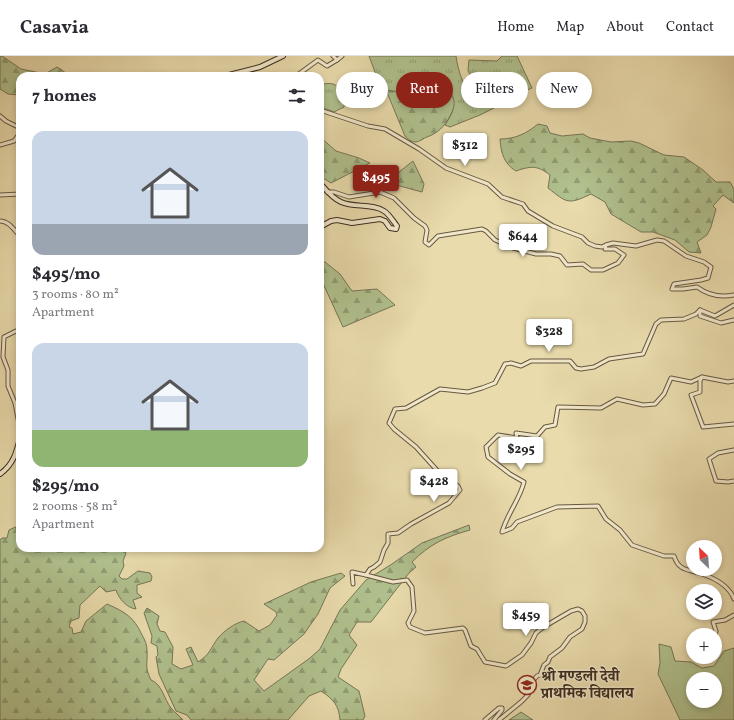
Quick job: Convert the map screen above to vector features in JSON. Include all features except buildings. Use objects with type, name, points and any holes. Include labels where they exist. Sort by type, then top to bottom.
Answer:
[{"type":"main road","points":[[241,72],[260,67],[283,56]]},
{"type":"main road","points":[[324,188],[335,199],[345,204],[375,208],[384,211],[397,226],[396,229],[390,228],[385,221],[380,219],[352,223],[337,220],[324,225]]},
{"type":"main road","points":[[0,474],[8,466],[16,454]]},
{"type":"street","points":[[333,56],[337,60]]},
{"type":"street","points":[[302,72],[318,60],[326,66],[342,56]]},
{"type":"street","points":[[324,111],[368,126],[385,129],[419,149],[446,168],[488,184],[502,197],[523,204],[528,211],[554,226],[582,237],[588,243],[595,246],[602,247],[613,243],[636,246],[657,240],[664,241],[686,256],[704,262],[711,267],[708,278],[674,284],[672,289],[697,287],[706,294],[724,297],[734,295]]},
{"type":"street","points":[[0,116],[16,126]]},
{"type":"street","points":[[0,145],[14,141],[16,138]]},
{"type":"street","points":[[327,192],[334,192],[349,197],[380,192],[394,198],[414,218],[425,226],[427,230],[425,242],[429,245],[438,236],[482,229],[495,240],[513,248],[536,254],[551,254],[560,256],[568,265],[583,264],[591,270],[596,271],[603,270],[618,263],[624,255],[615,249],[605,249],[606,245]]},
{"type":"street","points":[[0,195],[16,194]]},
{"type":"street","points":[[0,221],[5,222],[16,232]]},
{"type":"street","points":[[700,310],[715,316],[734,305]]},
{"type":"street","points":[[700,310],[700,316],[721,323],[734,320]]},
{"type":"street","points":[[366,575],[370,569],[380,562],[388,543],[388,534],[398,533],[449,503],[460,490],[458,486],[444,478],[416,447],[394,429],[390,423],[395,409],[406,408],[440,389],[468,392],[495,383],[505,364],[511,362],[521,366],[531,361],[570,361],[576,368],[581,369],[594,367],[609,359],[643,354],[656,324],[661,320],[684,319],[696,314],[700,310]]},
{"type":"street","points":[[16,332],[4,337],[3,357],[8,370],[8,386],[14,397],[16,408]]},
{"type":"street","points":[[702,377],[700,381],[700,392],[690,395],[703,427],[734,424]]},
{"type":"street","points":[[734,381],[728,382],[702,377],[691,382],[671,378],[664,394],[656,404],[643,405],[618,399],[601,408],[558,408],[556,426],[545,427],[537,436],[516,433],[517,438],[498,436],[486,447],[488,457],[510,474],[524,482],[523,488],[505,521],[502,532],[512,528],[517,522],[557,507],[598,506],[606,519],[620,530],[632,545],[664,556],[674,556],[676,564],[686,570],[701,573],[721,583],[728,589],[734,599]]},
{"type":"street","points":[[734,450],[718,453],[709,459],[716,481],[734,481]]},
{"type":"street","points":[[353,584],[352,572],[393,582],[407,580],[412,587],[414,611],[408,623],[410,627],[426,633],[463,628],[471,646],[477,649],[485,662],[506,666],[522,655],[536,633],[542,628],[571,611],[578,609],[582,611],[585,616],[582,629],[570,637],[562,648],[544,665],[540,676],[537,676],[527,688],[528,695],[525,699],[499,720]]},
{"type":"street","points":[[715,628],[713,622],[725,620],[734,615]]},
{"type":"street","points":[[485,720],[499,708],[502,708],[494,720]]},
{"type":"green space","points":[[0,56],[21,69],[35,72],[16,72],[16,95],[8,94],[0,89]]},
{"type":"green space","points":[[369,56],[456,56],[461,76],[461,108],[494,108],[450,127],[445,125],[454,106],[453,72],[396,72],[396,92],[388,90],[388,72],[375,72]]},
{"type":"green space","points":[[502,56],[517,56],[524,72],[468,71],[469,60],[497,61]]},
{"type":"green space","points":[[57,67],[64,72],[48,72]]},
{"type":"green space","points":[[528,79],[532,88],[528,89]]},
{"type":"green space","points":[[324,84],[332,84],[336,86],[336,108],[342,108],[334,112],[324,108]]},
{"type":"green space","points":[[388,90],[396,92],[396,108],[453,108],[453,99],[454,105],[452,112],[450,116],[438,131],[419,141],[411,141],[405,136],[388,95]]},
{"type":"green space","points":[[538,124],[547,126],[550,133],[562,136],[583,134],[590,138],[611,142],[631,141],[639,143],[664,155],[684,157],[703,170],[716,182],[730,182],[734,189],[734,203],[723,195],[713,206],[716,209],[707,235],[697,242],[701,253],[689,252],[675,240],[653,232],[641,232],[611,214],[605,202],[591,194],[572,201],[568,201],[560,197],[548,188],[550,175],[541,169],[530,167],[516,171],[512,168],[504,158],[500,139],[521,135]]},
{"type":"green space","points":[[324,140],[336,151],[370,163],[331,183],[324,179]]},
{"type":"green space","points":[[413,161],[424,184],[422,192],[396,185],[394,176]]},
{"type":"green space","points":[[324,262],[340,274],[352,291],[377,289],[395,305],[343,327],[324,286]]},
{"type":"green space","points":[[469,525],[470,530],[453,535],[425,550],[412,562],[416,567],[409,573],[371,622],[357,622],[349,635],[357,645],[341,669],[338,677],[359,691],[365,716],[363,720],[340,720],[337,706],[321,691],[309,696],[288,720],[191,720],[187,715],[176,711],[159,674],[156,657],[158,655],[157,646],[151,643],[152,636],[144,613],[147,608],[159,616],[157,624],[160,631],[165,632],[173,647],[172,664],[181,669],[193,665],[186,649],[191,647],[198,662],[208,654],[221,635],[234,625],[244,621],[259,631],[270,625],[277,615],[276,612],[264,604],[311,582],[341,573],[345,576],[330,588],[318,614],[304,634],[274,660],[268,659],[254,680],[264,691],[320,649],[340,610],[366,580],[422,543]]},
{"type":"green space","points":[[16,527],[16,552],[125,552],[123,561],[124,566],[119,576],[122,579],[127,579],[138,571],[150,573],[152,577],[151,581],[137,585],[137,593],[142,597],[133,600],[136,609],[130,607],[124,602],[119,597],[116,590],[106,592],[100,586],[80,605],[79,618],[71,621],[69,627],[72,628],[73,634],[81,632],[86,621],[107,604],[132,619],[146,642],[147,668],[151,680],[158,685],[171,708],[183,720],[0,720],[0,540],[2,538],[7,538],[9,530]]},
{"type":"green space","points":[[659,644],[671,647],[675,661],[686,662],[686,664],[695,664],[702,668],[714,666],[715,664],[722,664],[722,654],[724,651],[734,648],[734,720],[680,720],[658,674],[660,663]]},
{"type":"green space","points":[[521,712],[533,720],[509,720]]},
{"type":"place","name":"श्री मण्डली देवी प्राथमिक विद्यालय","points":[[527,685]]}]
